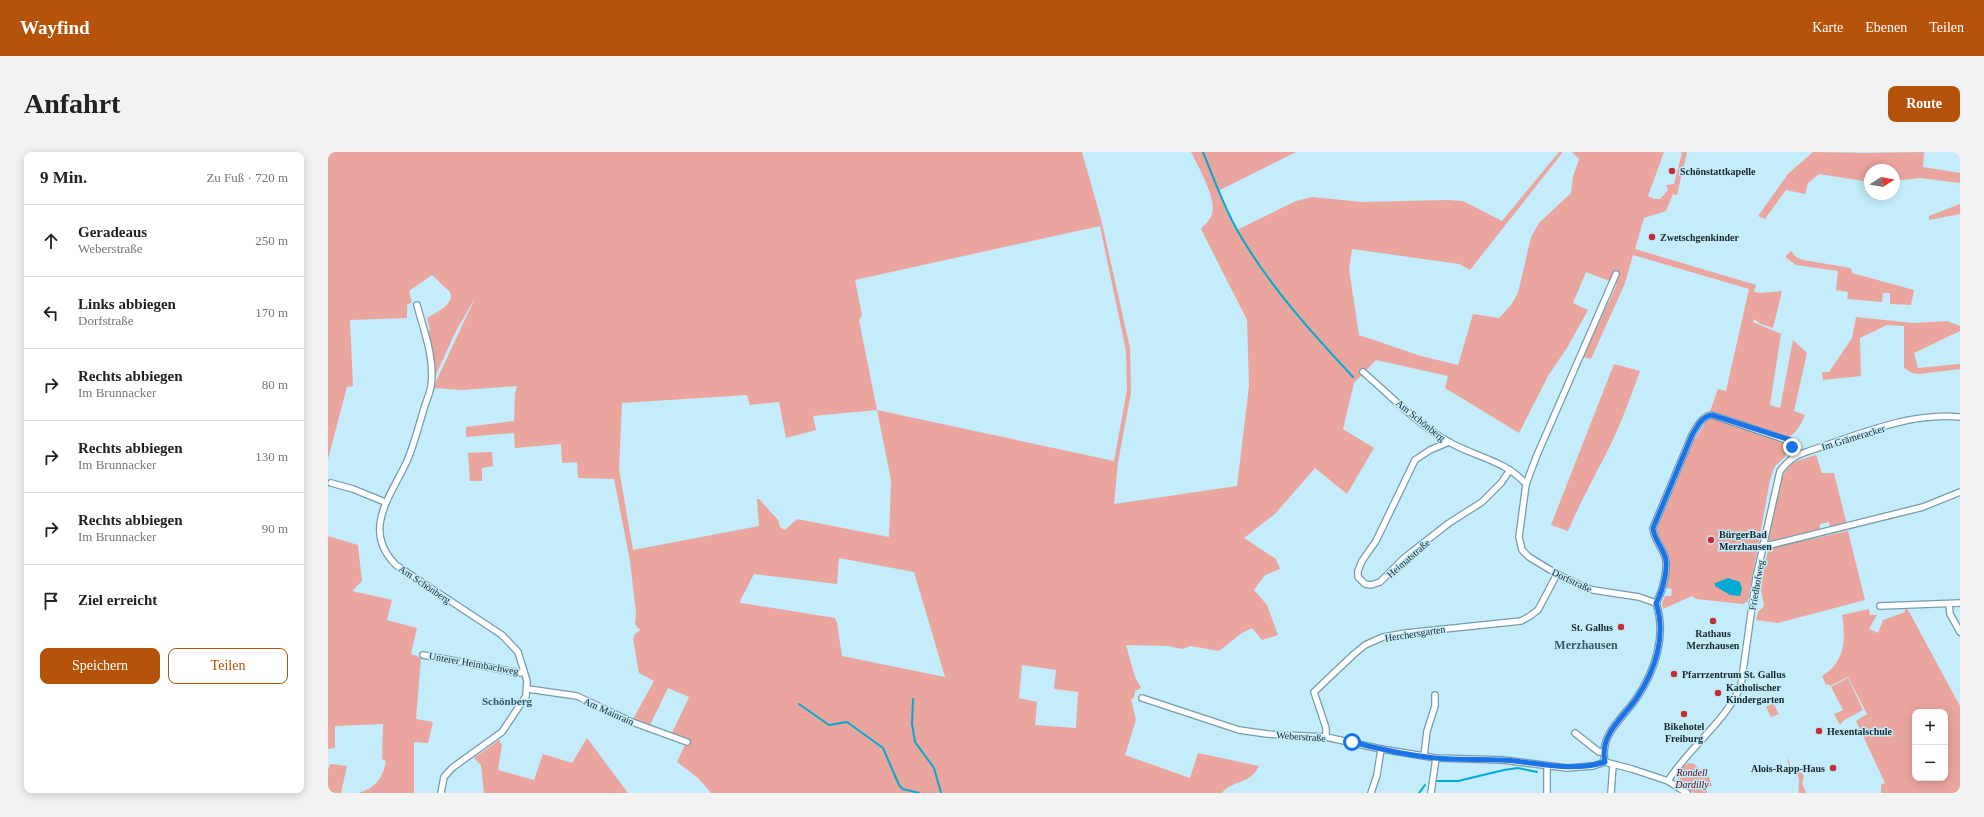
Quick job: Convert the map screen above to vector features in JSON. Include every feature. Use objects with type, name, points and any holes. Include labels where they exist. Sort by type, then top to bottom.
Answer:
[{"type":"street","name":"Dorfstraße","points":[[1616,274],[1537,455],[1526,484],[1519,537],[1522,550],[1529,557],[1557,574],[1593,590],[1625,594],[1656,603]]},
{"type":"street","name":"Am Schönberg","points":[[417,305],[430,359],[431,386],[407,460],[385,502],[380,528],[382,545],[387,555],[396,565],[502,635],[517,648],[528,689]]},
{"type":"street","name":"Am Schönberg","points":[[1363,372],[1425,425],[1449,442],[1501,464],[1526,484]]},
{"type":"street","points":[[1687,793],[1668,781],[1632,768],[1605,762],[1603,752],[1604,744],[1615,724],[1636,699],[1645,684],[1658,652],[1661,641],[1662,627],[1656,603],[1661,594],[1667,562],[1665,555],[1654,537],[1653,528],[1692,435],[1701,421],[1707,416],[1712,415],[1790,440],[1792,442],[1793,457],[1780,471],[1763,544],[1770,545],[1784,542],[1923,508],[1960,492]]},
{"type":"street","name":"Im Grämeracker","points":[[1793,457],[1909,420],[1937,416],[1960,418]]},
{"type":"street","name":"Heimatstraße","points":[[1449,442],[1430,450],[1415,460],[1376,541],[1362,561],[1358,571],[1361,581],[1365,584],[1371,586],[1380,582],[1409,555],[1449,523],[1482,502],[1501,483],[1510,470]]},
{"type":"street","points":[[331,483],[353,489],[385,502]]},
{"type":"street","name":"Friedhofweg","points":[[1668,781],[1677,766],[1727,709],[1737,695],[1741,685],[1763,544]]},
{"type":"street","name":"Herchersgarten","points":[[1326,737],[1326,728],[1315,699],[1314,692],[1365,645],[1383,637],[1406,633],[1521,621],[1538,610],[1557,574]]},
{"type":"street","points":[[1880,606],[1960,603]]},
{"type":"street","points":[[1950,604],[1950,614],[1960,632]]},
{"type":"street","name":"Unterer Heimbachweg","points":[[423,655],[520,673],[524,671]]},
{"type":"street","points":[[441,793],[444,778],[452,768],[502,732],[521,706],[528,689]]},
{"type":"street","name":"Am Mainrain","points":[[528,689],[577,696],[632,722],[687,742]]},
{"type":"street","points":[[1424,756],[1427,731],[1435,706],[1435,694]]},
{"type":"street","name":"Weberstraße","points":[[1142,698],[1239,730],[1267,734],[1326,737],[1381,750],[1436,758],[1503,760],[1547,766],[1580,768],[1605,762]]},
{"type":"street","points":[[1574,733],[1599,752],[1603,752]]},
{"type":"street","points":[[1371,793],[1377,775],[1381,750]]},
{"type":"street","points":[[1431,793],[1436,758]]},
{"type":"street","points":[[1611,793],[1613,765]]},
{"type":"street","points":[[1547,766],[1547,793]]},
{"type":"green space","points":[[328,152],[1082,152],[1101,219],[1130,348],[1131,393],[1118,462],[1114,504],[1237,486],[1249,386],[1247,320],[1201,229],[1212,214],[1212,200],[1206,183],[1191,152],[1296,152],[1218,191],[1237,230],[1296,201],[1312,197],[1362,202],[1463,201],[1502,221],[1559,152],[1563,152],[1470,270],[1459,264],[1352,249],[1349,269],[1359,335],[1421,356],[1458,365],[1473,314],[1499,318],[1511,305],[1518,293],[1531,237],[1539,223],[1571,193],[1573,177],[1579,159],[1572,152],[1664,152],[1648,196],[1654,199],[1660,199],[1668,190],[1666,185],[1674,184],[1682,153],[1680,152],[1687,152],[1677,195],[1673,194],[1666,211],[1644,218],[1635,249],[1756,285],[1754,292],[1761,293],[1782,291],[1773,328],[1761,324],[1754,319],[1753,322],[1781,334],[1770,405],[1780,408],[1793,340],[1807,353],[1794,411],[1805,415],[1794,433],[1788,437],[1716,412],[1713,418],[1786,443],[1788,448],[1785,457],[1775,466],[1770,480],[1748,601],[1743,604],[1696,599],[1692,596],[1663,609],[1662,604],[1665,596],[1671,596],[1672,589],[1666,588],[1670,560],[1659,535],[1657,526],[1658,520],[1693,442],[1707,420],[1718,389],[1726,391],[1749,289],[1633,255],[1625,283],[1591,359],[1583,357],[1617,284],[1586,272],[1573,303],[1588,310],[1567,348],[1548,376],[1519,433],[1445,388],[1448,376],[1376,360],[1354,383],[1343,429],[1374,448],[1347,494],[1315,468],[1275,514],[1244,538],[1276,559],[1280,569],[1265,575],[1254,590],[1267,605],[1278,635],[1262,640],[1252,628],[1242,633],[1219,651],[1191,646],[1182,649],[1168,646],[1126,645],[1135,677],[1141,688],[1135,691],[1134,698],[1131,699],[1136,720],[1125,755],[1190,778],[1198,753],[1259,766],[1251,777],[1231,786],[1222,793],[711,793],[698,778],[677,762],[687,740],[672,733],[689,697],[668,688],[650,725],[633,719],[654,681],[639,673],[633,639],[635,634],[640,630],[635,624],[636,613],[630,561],[614,479],[578,478],[577,462],[562,463],[561,444],[515,448],[514,433],[466,437],[466,427],[514,421],[515,394],[517,386],[463,390],[433,388],[475,298],[456,331],[434,379],[427,332],[430,330],[427,318],[444,308],[450,301],[451,297],[450,292],[432,275],[409,291],[412,302],[407,305],[407,318],[350,320],[353,386],[347,387],[328,459]],"holes":[[[1100,226],[1126,351],[1127,390],[1114,461],[877,410],[859,320],[862,315],[855,280]],[[747,395],[750,405],[779,402],[786,438],[816,430],[813,416],[877,410],[891,480],[889,537],[797,519],[785,530],[780,527],[778,520],[759,499],[757,499],[759,526],[633,550],[619,469],[622,403]],[[839,558],[914,572],[945,677],[842,656],[835,618],[741,603],[740,601],[754,574],[837,584]],[[1022,665],[1056,670],[1054,689],[1078,692],[1076,728],[1035,725],[1037,702],[1019,698]]]},
{"type":"green space","points":[[1813,152],[1924,152],[1923,167],[1960,173],[1960,183],[1920,178],[1900,180],[1900,164],[1864,164],[1864,181],[1819,174],[1808,183],[1805,194],[1786,190],[1765,219],[1758,216],[1788,174]]},
{"type":"green space","points":[[1960,204],[1960,214],[1929,220],[1929,216]]},
{"type":"green space","points":[[1791,251],[1796,257],[1803,260],[1851,268],[1852,273],[1914,290],[1911,305],[1890,304],[1890,293],[1883,293],[1882,302],[1847,299],[1848,292],[1836,290],[1838,271],[1796,265],[1785,257]]},
{"type":"green space","points":[[1856,317],[1913,323],[1947,321],[1960,326],[1960,331],[1914,353],[1918,368],[1960,364],[1960,369],[1919,374],[1912,373],[1904,368],[1904,326],[1887,325],[1860,338],[1861,376],[1823,380],[1822,372],[1829,372],[1852,338]]},
{"type":"green space","points":[[1614,364],[1640,371],[1612,442],[1568,531],[1551,525]]},
{"type":"green space","points":[[492,452],[493,466],[482,468],[482,481],[470,481],[468,453]]},
{"type":"green space","points":[[1816,455],[1822,473],[1834,473],[1847,525],[1830,528],[1829,522],[1820,524],[1820,529],[1775,541],[1767,540],[1775,497],[1783,476],[1788,468],[1795,462]]},
{"type":"green space","points":[[1848,531],[1865,600],[1778,623],[1756,620],[1758,612],[1764,606],[1760,585],[1768,551],[1775,547]]},
{"type":"green space","points":[[328,536],[358,545],[362,581],[352,591],[392,600],[387,620],[417,628],[411,654],[421,659],[416,719],[433,722],[428,743],[414,742],[414,793],[358,793],[374,786],[383,773],[386,761],[382,759],[383,724],[335,726],[335,748],[328,749]]},
{"type":"green space","points":[[1905,608],[1907,608],[1960,706],[1960,793],[1881,793],[1881,785],[1885,783],[1856,721],[1867,714],[1848,677],[1830,686],[1829,684],[1826,685],[1822,676],[1835,664],[1842,650],[1844,633],[1842,615],[1869,609],[1870,615],[1877,615],[1869,629],[1878,633],[1883,620],[1905,612]]},
{"type":"green space","points":[[1848,678],[1863,710],[1844,720],[1840,725],[1834,714],[1843,710],[1831,687]]},
{"type":"green space","points":[[1773,703],[1779,714],[1771,717],[1766,707]]},
{"type":"green space","points":[[587,738],[628,793],[484,793],[481,765],[474,758],[499,740],[502,745],[498,770],[534,780],[543,754],[572,763]]},
{"type":"green space","points":[[1787,757],[1792,769],[1802,773],[1804,776],[1802,783],[1806,793],[1799,793],[1799,779],[1797,775],[1790,771]]},
{"type":"green space","name":"Rondell Dardilly","points":[[1690,763],[1694,764],[1709,777],[1712,786],[1707,787],[1707,793],[1694,793],[1684,787],[1681,782],[1679,778],[1680,769]]},
{"type":"green space","points":[[330,764],[347,766],[341,793],[328,793],[328,770]]},
{"type":"water","points":[[1728,578],[1740,582],[1742,589],[1740,596],[1730,595],[1715,586],[1715,583]]},
{"type":"waterway","points":[[1203,152],[1229,215],[1252,255],[1293,309],[1322,344],[1353,377]]},
{"type":"waterway","points":[[913,699],[912,724],[915,742],[934,768],[941,793]]},
{"type":"waterway","points":[[799,704],[829,725],[847,722],[883,748],[899,785],[903,789],[919,793]]},
{"type":"waterway","points":[[1437,781],[1458,781],[1518,768],[1537,772]]},
{"type":"waterway","points":[[1419,793],[1425,785]]},
{"type":"place","name":"Schönstattkapelle","points":[[1672,171]]},
{"type":"place","name":"Zwetschgenkinder","points":[[1652,237]]},
{"type":"place","name":"BürgerBad Merzhausen","points":[[1711,540]]},
{"type":"place","name":"Rathaus Merzhausen","points":[[1713,621]]},
{"type":"place","name":"St. Gallus","points":[[1621,627]]},
{"type":"place","name":"Pfarrzentrum St. Gallus","points":[[1674,674]]},
{"type":"place","name":"Katholischer Kindergarten","points":[[1718,693]]},
{"type":"place","name":"Bikehotel Freiburg","points":[[1684,714]]},
{"type":"place","name":"Hexentalschule","points":[[1819,731]]},
{"type":"place","name":"Alois-Rapp-Haus","points":[[1833,768]]},
{"type":"district","name":"Merzhausen","points":[[1586,645]]},
{"type":"district","name":"Schönberg","points":[[507,701]]},
{"type":"route","points":[[1352,742],[1381,750],[1436,758],[1503,760],[1567,768],[1593,766],[1605,762],[1603,752],[1604,744],[1615,724],[1636,699],[1645,684],[1661,641],[1662,627],[1656,603],[1661,594],[1667,562],[1665,555],[1654,537],[1653,528],[1692,435],[1701,421],[1707,416],[1712,415],[1790,440],[1792,442],[1792,447]]}]
